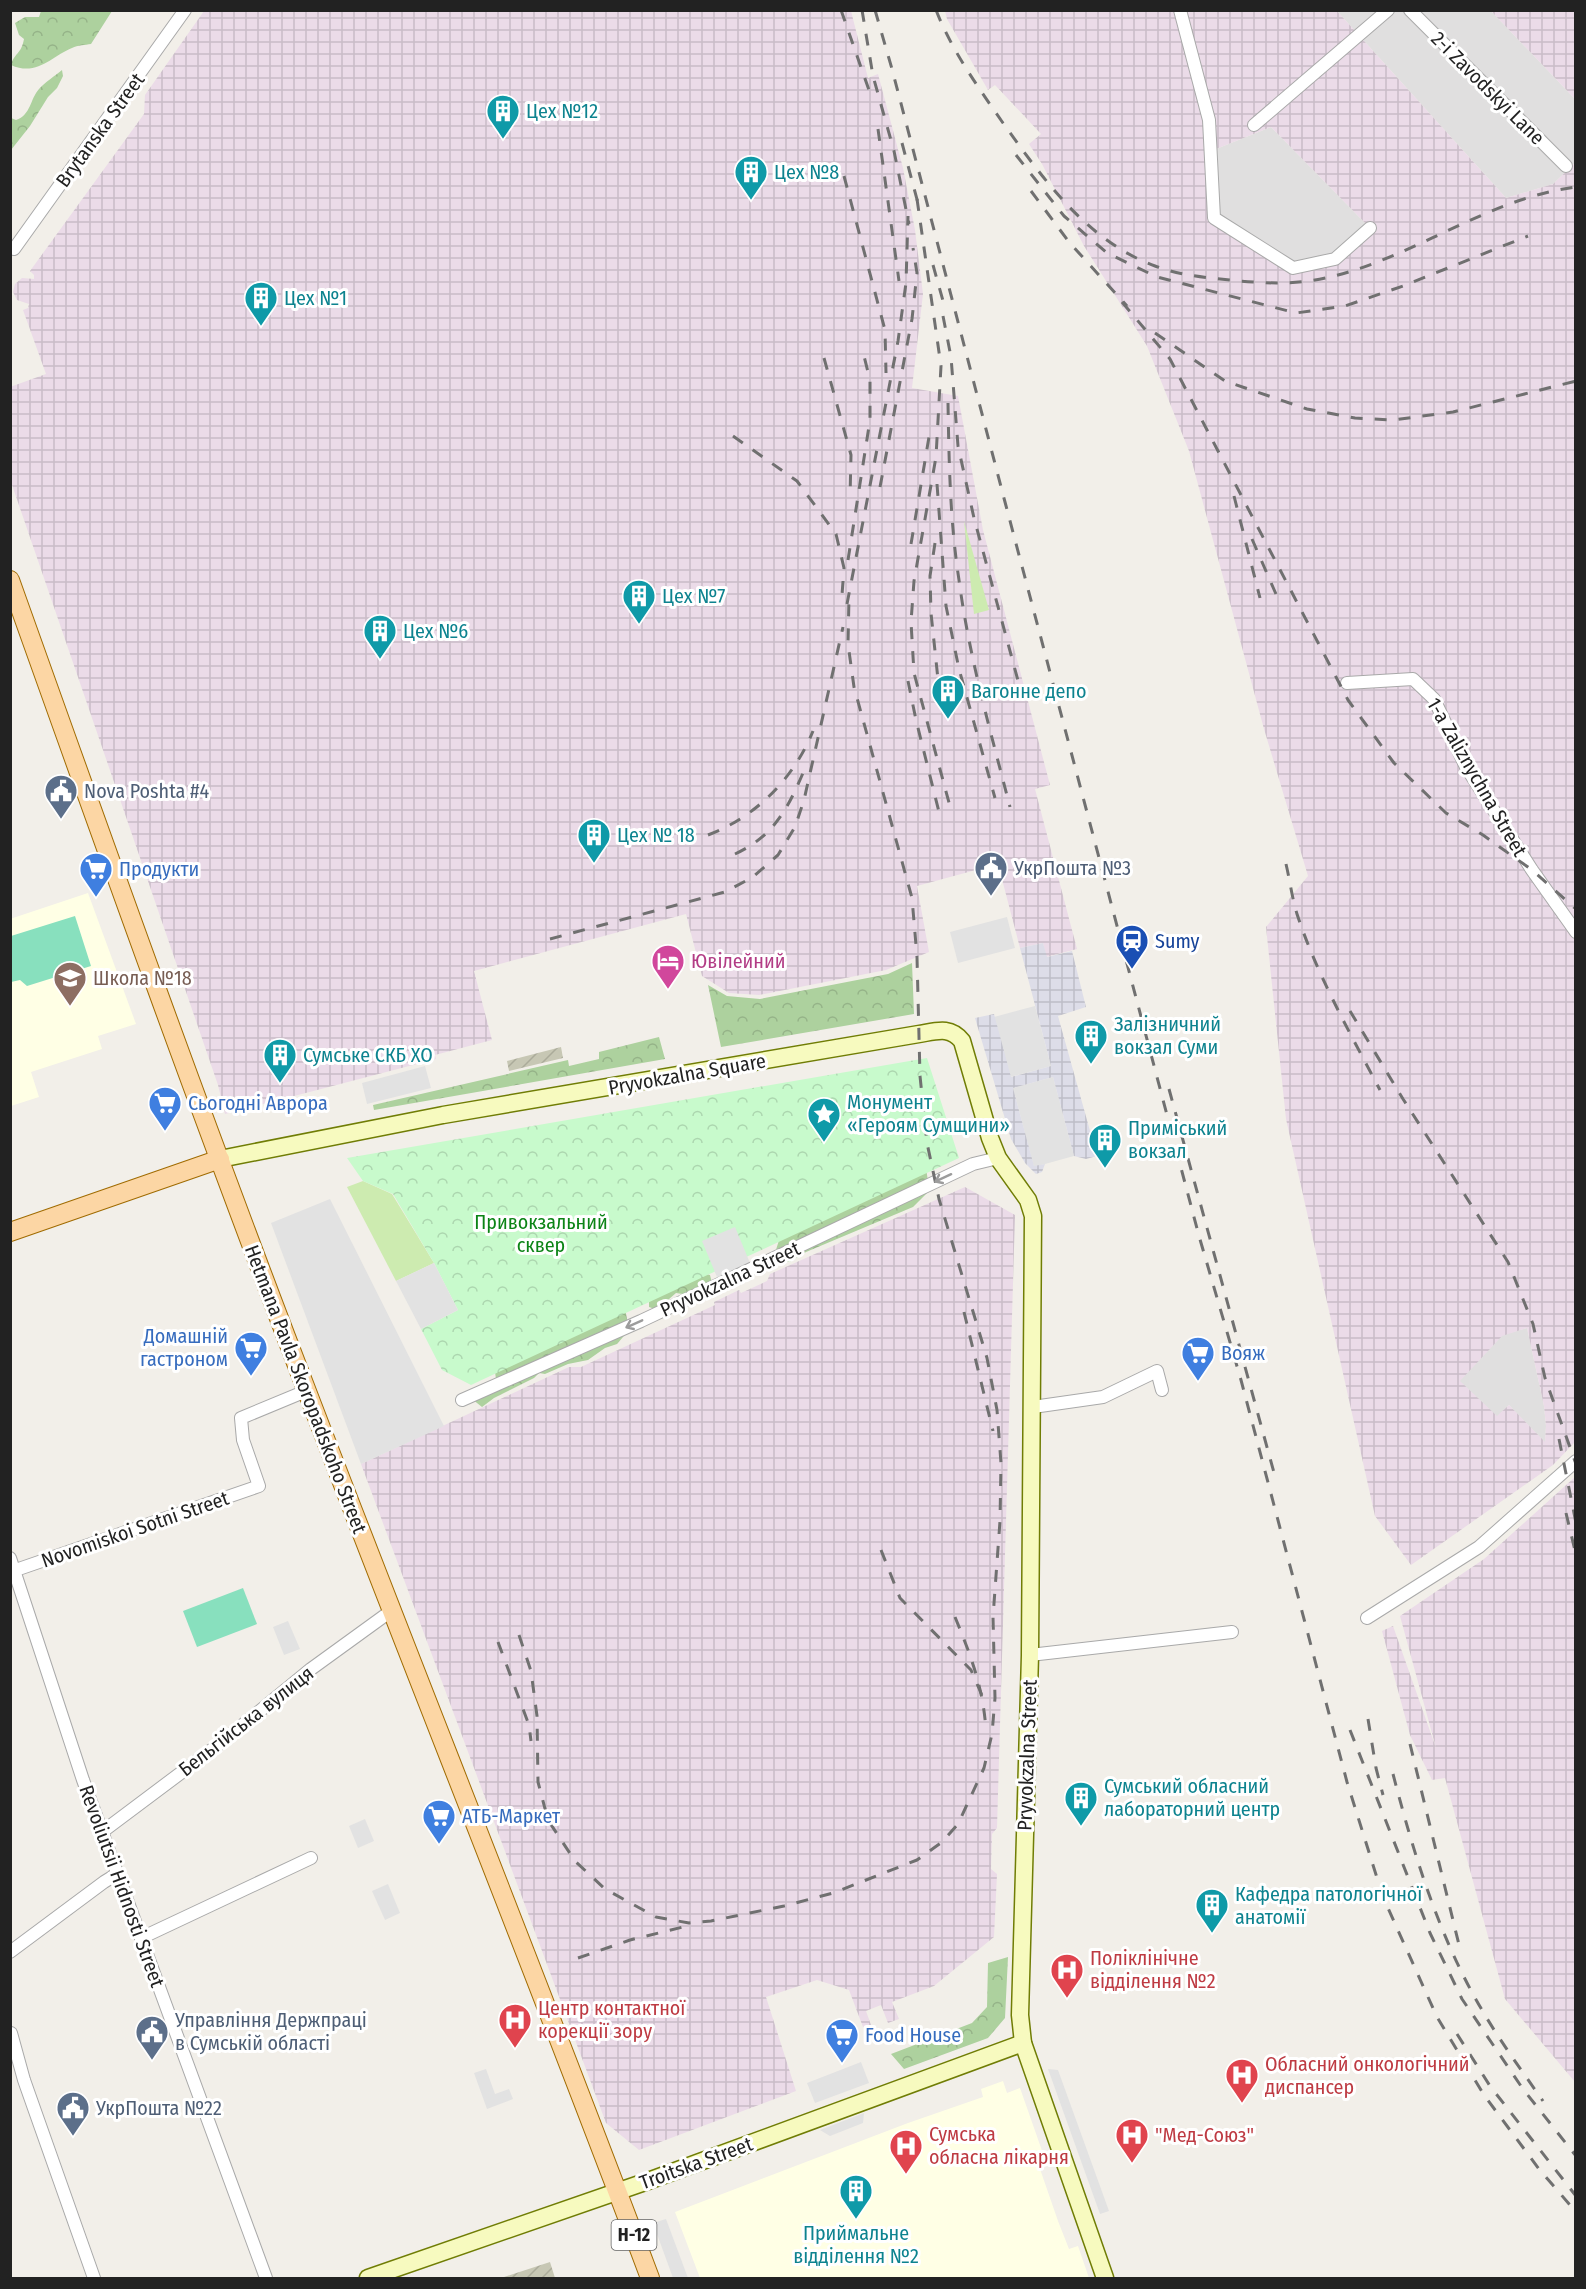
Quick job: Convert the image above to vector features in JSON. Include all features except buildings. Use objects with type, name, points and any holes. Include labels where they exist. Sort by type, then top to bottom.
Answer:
[{"type":"main road","name":"Hetmana Pavla Skoropadskoho Street","points":[[10,580],[306,1391],[618,2192]]},
{"type":"main road","name":"Pryvokzalna Square","points":[[220,1159],[443,1115],[945,1030],[952,1031],[962,1041],[998,1158],[1028,1200],[1033,1216]]},
{"type":"main road","points":[[10,1232],[220,1159]]},
{"type":"main road","name":"Pryvokzalna Street","points":[[1033,1216],[1030,1655],[1020,2015],[1023,2043],[1106,2278]]},
{"type":"main road","name":"Troitska Street","points":[[368,2278],[618,2192],[1023,2043]]},
{"type":"main road","name":"Н-12","points":[[618,2192],[650,2278]]},
{"type":"street","name":"Brytanska Street","points":[[14,249],[185,10]]},
{"type":"street","points":[[1180,10],[1209,120],[1214,218],[1293,268],[1335,260],[1370,228]]},
{"type":"street","points":[[1254,125],[1388,10]]},
{"type":"street","name":"2-i Zavodskyi Lane","points":[[1410,10],[1566,166]]},
{"type":"street","name":"1-a Zaliznychna Street","points":[[1347,683],[1413,679],[1434,699],[1466,766],[1532,870],[1575,932]]},
{"type":"street","name":"Pryvokzalna Street","points":[[462,1400],[641,1321],[974,1164],[998,1158]]},
{"type":"street","points":[[1033,1407],[1103,1396],[1157,1371],[1162,1390]]},
{"type":"street","name":"Novomiskoi Sotni Street","points":[[13,1571],[259,1486],[243,1440],[241,1418],[306,1391]]},
{"type":"street","points":[[1367,1618],[1479,1547],[1575,1461]]},
{"type":"street","name":"Revoliutsii Hidnosti Street","points":[[10,1558],[102,1832],[266,2278]]},
{"type":"street","name":"Бельгійська вулиця","points":[[102,1832],[222,1742],[311,1669],[391,1611]]},
{"type":"street","points":[[1030,1655],[1232,1632]]},
{"type":"street","points":[[141,1938],[311,1858]]},
{"type":"street","points":[[10,1952],[104,1881],[117,1874]]},
{"type":"street","points":[[11,2033],[24,2080],[94,2278]]},
{"type":"shaded area","points":[[204,11],[851,11],[868,78],[878,74],[903,168],[915,230],[923,294],[912,388],[958,396],[983,530],[1050,785],[1035,789],[1077,949],[1046,957],[1043,943],[1020,948],[998,864],[917,886],[929,952],[886,970],[759,995],[729,993],[702,976],[686,914],[474,971],[492,1040],[435,1055],[436,1059],[225,1114],[218,1085],[11,482],[10,387],[46,374],[23,310],[28,308],[29,304],[17,300],[13,292],[15,284],[22,278],[34,279],[30,271],[144,114],[145,95]]},
{"type":"shaded area","points":[[945,11],[1337,11],[1506,198],[1553,184],[1575,163],[1575,1442],[1553,1465],[1411,1565],[1375,1516],[1286,1119],[1266,927],[1308,876],[1264,729],[1189,451],[1147,346],[1084,246],[1042,164],[1029,144],[1041,134],[995,85],[988,90],[947,19]],"holes":[[[1271,127],[1369,227],[1335,259],[1293,268],[1214,218],[1211,151]],[[1527,1328],[1544,1406],[1545,1442],[1509,1405],[1497,1416],[1460,1381],[1502,1336]]]},
{"type":"shaded area","points":[[1337,11],[1491,11],[1575,99],[1575,163],[1553,184],[1506,198]]},
{"type":"shaded area","points":[[1491,11],[1575,11],[1575,99]]},
{"type":"shaded area","points":[[1271,127],[1370,228],[1335,259],[1293,268],[1214,218],[1211,151]]},
{"type":"shaded area","name":"Школа №18","points":[[88,893],[136,1024],[98,1036],[102,1049],[31,1072],[39,1097],[11,1106],[10,919]]},
{"type":"shaded area","points":[[1007,917],[1015,948],[958,963],[950,932]]},
{"type":"shaded area","points":[[1043,943],[1047,957],[1072,951],[1086,1007],[1058,1016],[1097,1156],[1086,1159],[1074,1156],[1053,1077],[1013,1088],[1034,1166],[1045,1164],[1042,1172],[1036,1174],[1025,1163],[1011,1139],[975,1018],[994,1014],[1011,1077],[1051,1066],[1020,948]]},
{"type":"shaded area","points":[[1035,1006],[1051,1066],[1010,1077],[994,1017]]},
{"type":"shaded area","points":[[561,1047],[563,1058],[509,1071],[507,1061]]},
{"type":"shaded area","points":[[425,1066],[431,1088],[367,1104],[362,1083]]},
{"type":"shaded area","points":[[1053,1077],[1074,1156],[1034,1167],[1013,1088]]},
{"type":"shaded area","points":[[965,1187],[1015,1215],[997,1828],[992,1834],[991,1869],[997,1874],[994,1937],[934,1986],[892,2002],[899,2019],[888,2023],[881,2005],[866,2011],[871,2025],[863,2027],[849,1990],[817,1980],[766,1997],[796,2091],[639,2150],[606,2123],[361,1464],[569,1367],[581,1367],[715,1305],[714,1302],[739,1290],[741,1293],[767,1281],[770,1274]]},
{"type":"shaded area","points":[[330,1199],[444,1426],[361,1464],[271,1223]]},
{"type":"shaded area","points":[[735,1227],[750,1263],[717,1277],[702,1241]]},
{"type":"shaded area","points":[[434,1263],[458,1310],[421,1329],[396,1281]]},
{"type":"shaded area","points":[[1527,1328],[1544,1406],[1545,1443],[1509,1405],[1497,1417],[1459,1381],[1502,1335]]},
{"type":"shaded area","points":[[1575,1477],[1575,2082],[1505,1999],[1445,1778],[1432,1780],[1410,1735],[1382,1631],[1393,1626],[1436,1748],[1400,1616],[1484,1559]]},
{"type":"shaded area","points":[[288,1621],[300,1649],[284,1655],[273,1627]]},
{"type":"shaded area","points":[[365,1819],[374,1841],[358,1848],[349,1826]]},
{"type":"shaded area","points":[[388,1884],[400,1913],[385,1920],[372,1891]]},
{"type":"shaded area","points":[[861,2062],[869,2083],[815,2103],[807,2083]]},
{"type":"shaded area","points":[[486,2069],[495,2094],[509,2089],[513,2099],[487,2109],[474,2073]]},
{"type":"shaded area","points":[[1048,2069],[1058,2070],[1109,2211],[1100,2214]]},
{"type":"shaded area","name":"Сумська обласна лікарня","points":[[1003,2081],[1007,2093],[1020,2088],[1047,2165],[1040,2169],[1058,2221],[1069,2249],[1078,2246],[1089,2278],[700,2278],[675,2212],[908,2123],[983,2097],[981,2089]]},
{"type":"shaded area","points":[[864,2113],[863,2123],[830,2136],[820,2130]]},
{"type":"shaded area","points":[[666,2219],[688,2278],[673,2278],[653,2223]]},
{"type":"shaded area","points":[[550,2262],[555,2278],[504,2278],[504,2277]]},
{"type":"green space","points":[[41,10],[112,11],[91,44],[74,47],[44,64],[29,69],[11,65],[24,39],[19,35],[15,23],[25,17],[39,17]]},
{"type":"green space","points":[[62,70],[63,76],[57,88],[48,97],[30,126],[11,150],[11,118],[16,120],[21,118],[39,89]]},
{"type":"green space","points":[[964,521],[989,610],[974,614]]},
{"type":"green space","points":[[75,916],[91,966],[27,986],[20,980],[11,982],[11,936]]},
{"type":"green space","points":[[912,963],[914,1014],[721,1047],[708,985],[727,996],[760,999],[888,974]]},
{"type":"green space","points":[[659,1037],[665,1059],[374,1110],[373,1105],[568,1060],[569,1066],[599,1059],[599,1052]]},
{"type":"green space","name":"Привокзальний сквер","points":[[927,1058],[959,1158],[471,1385],[442,1370],[421,1329],[458,1310],[434,1263],[393,1194],[363,1181],[347,1158]]},
{"type":"green space","points":[[926,1168],[929,1188],[913,1207],[806,1252],[790,1262],[777,1262],[774,1256],[781,1234]]},
{"type":"green space","points":[[363,1181],[392,1194],[434,1263],[396,1281],[347,1187]]},
{"type":"green space","points":[[697,1271],[710,1275],[712,1283],[689,1295],[676,1293],[655,1309],[649,1307],[649,1299]]},
{"type":"green space","points":[[621,1286],[629,1330],[617,1344],[605,1348],[588,1360],[568,1364],[545,1374],[539,1373],[482,1407],[472,1399],[496,1379],[494,1365]]},
{"type":"green space","points":[[243,1588],[257,1624],[197,1647],[183,1611]]},
{"type":"green space","points":[[1008,1957],[1005,2018],[988,2038],[904,2069],[891,2054],[972,2023],[987,2007],[988,1963]]},
{"type":"railway","points":[[841,10],[870,93]]},
{"type":"railway","points":[[862,10],[873,76],[894,151],[909,224]]},
{"type":"railway","points":[[875,10],[1199,1236],[1241,1380],[1347,1782],[1383,1897],[1437,2017],[1484,2095],[1539,2169],[1576,2212]]},
{"type":"railway","points":[[936,10],[958,54],[984,96],[1051,187],[1088,225],[1108,241],[1131,255],[1173,272],[1257,282],[1283,283],[1321,279],[1365,267],[1483,214],[1513,203],[1544,193],[1576,187]]},
{"type":"railway","points":[[878,129],[899,281]]},
{"type":"railway","points":[[902,143],[919,207]]},
{"type":"railway","points":[[1016,155],[1064,216],[1107,253],[1157,277],[1296,313],[1345,306],[1403,286],[1528,236]]},
{"type":"railway","points":[[844,176],[885,330],[886,373]]},
{"type":"railway","points":[[1031,191],[1069,242],[1127,306]]},
{"type":"railway","points":[[917,199],[941,366],[936,457],[914,581],[911,622],[914,673],[951,810]]},
{"type":"railway","points":[[847,604],[898,341],[906,283],[908,216]]},
{"type":"railway","points":[[880,487],[912,319],[917,273],[913,248]]},
{"type":"railway","points":[[933,265],[945,308]]},
{"type":"railway","points":[[1122,302],[1170,359],[1348,700],[1394,763],[1446,813],[1483,835],[1532,870],[1576,909]]},
{"type":"railway","points":[[943,316],[951,357],[958,446],[974,518],[1020,688]]},
{"type":"railway","points":[[1155,333],[1225,381],[1307,409],[1355,418],[1393,420],[1453,412],[1576,381]]},
{"type":"railway","points":[[848,560],[870,420],[870,380],[862,348]]},
{"type":"railway","points":[[824,358],[851,455],[850,498]]},
{"type":"railway","points":[[948,403],[952,514],[963,609],[981,695],[1010,807]]},
{"type":"railway","points":[[911,544],[930,431]]},
{"type":"railway","points":[[733,436],[797,481],[836,534],[844,568],[842,595]]},
{"type":"railway","points":[[937,484],[946,606],[959,669],[995,798]]},
{"type":"railway","points":[[1234,496],[1260,598]]},
{"type":"railway","points":[[1252,539],[1279,601]]},
{"type":"railway","points":[[935,543],[930,576],[931,613],[939,689]]},
{"type":"railway","points":[[519,1635],[531,1671],[537,1716],[538,1782],[548,1820],[575,1861],[605,1889],[656,1917],[689,1923],[711,1921],[784,1906],[833,1893],[917,1860],[942,1842],[958,1824],[984,1768],[992,1734],[995,1698],[993,1617],[1000,1521],[1001,1463],[997,1410],[987,1358],[939,1199],[927,1143],[920,1076],[917,957],[912,898],[854,687],[848,644],[849,597]]},
{"type":"railway","points":[[550,939],[725,892],[753,877],[778,855],[795,827],[804,800],[843,627]]},
{"type":"railway","points":[[908,681],[940,816]]},
{"type":"railway","points":[[708,835],[742,818],[771,794],[795,765],[813,731]]},
{"type":"railway","points":[[735,854],[761,838],[780,818],[806,766]]},
{"type":"railway","points":[[1286,864],[1297,914],[1314,959],[1380,1090]]},
{"type":"railway","points":[[1350,1011],[1403,1099],[1508,1262],[1533,1324],[1545,1378],[1576,1464]]},
{"type":"railway","points":[[1169,1089],[1276,1480]]},
{"type":"railway","points":[[964,1312],[993,1431]]},
{"type":"railway","points":[[1559,1439],[1576,1523]]},
{"type":"railway","points":[[1566,1513],[1576,1555]]},
{"type":"railway","points":[[881,1550],[900,1598],[971,1670],[984,1700]]},
{"type":"railway","points":[[955,1617],[975,1672],[986,1730]]},
{"type":"railway","points":[[498,1642],[529,1725],[531,1741]]},
{"type":"railway","points":[[1368,1719],[1383,1795]]},
{"type":"railway","points":[[1350,1730],[1430,1933],[1462,1999],[1523,2089],[1576,2156]]},
{"type":"railway","points":[[1410,1744],[1461,1953]]},
{"type":"railway","points":[[1393,1774],[1419,1865],[1453,1954],[1489,2022],[1543,2101]]},
{"type":"railway","points":[[578,1958],[630,1940],[687,1926]]},
{"type":"railway","points":[[1457,2034],[1490,2086],[1576,2196]]},
{"type":"place","name":"Цех №12","points":[[503,140]]},
{"type":"place","name":"Цех №8","points":[[751,201]]},
{"type":"place","name":"Цех №1","points":[[261,327]]},
{"type":"place","name":"Цех №7","points":[[639,625]]},
{"type":"place","name":"Цех №6","points":[[380,660]]},
{"type":"place","name":"Вагонне депо","points":[[948,720]]},
{"type":"place","name":"Nova Poshta #4","points":[[61,820]]},
{"type":"place","name":"Цех № 18","points":[[594,864]]},
{"type":"place","name":"УкрПошта №3","points":[[991,897]]},
{"type":"place","name":"Продукти","points":[[96,898]]},
{"type":"place","name":"Sumy","points":[[1132,970]]},
{"type":"place","name":"Ювілейний","points":[[668,990]]},
{"type":"place","name":"Школа №18","points":[[70,1007]]},
{"type":"place","name":"Залізничний вокзал Суми","points":[[1091,1065]]},
{"type":"place","name":"Сумське СКБ ХО","points":[[280,1084]]},
{"type":"place","name":"Сьогодні Аврора","points":[[165,1132]]},
{"type":"place","name":"Монумент «Героям Сумщини»","points":[[824,1143]]},
{"type":"place","name":"Приміський вокзал","points":[[1105,1169]]},
{"type":"place","name":"Домашній гастроном","points":[[251,1377]]},
{"type":"place","name":"Вояж","points":[[1198,1382]]},
{"type":"place","name":"Сумський обласний лабораторний центр","points":[[1081,1827]]},
{"type":"place","name":"АТБ-Маркет","points":[[439,1845]]},
{"type":"place","name":"Кафедра патологічної анатомії","points":[[1212,1934]]},
{"type":"place","name":"Поліклінічне відділення №2","points":[[1067,1999]]},
{"type":"place","name":"Центр контактної корекції зору","points":[[515,2049]]},
{"type":"place","name":"Управління Держпраці в Сумській області","points":[[152,2061]]},
{"type":"place","name":"Food House","points":[[842,2064]]},
{"type":"place","name":"Обласний онкологічний диспансер","points":[[1242,2104]]},
{"type":"place","name":"УкрПошта №22","points":[[73,2137]]},
{"type":"place","name":"\"Мед-Союз\"","points":[[1132,2164]]},
{"type":"place","name":"Сумська обласна лікарня","points":[[906,2175]]},
{"type":"place","name":"Приймальне відділення №2","points":[[856,2220]]}]
